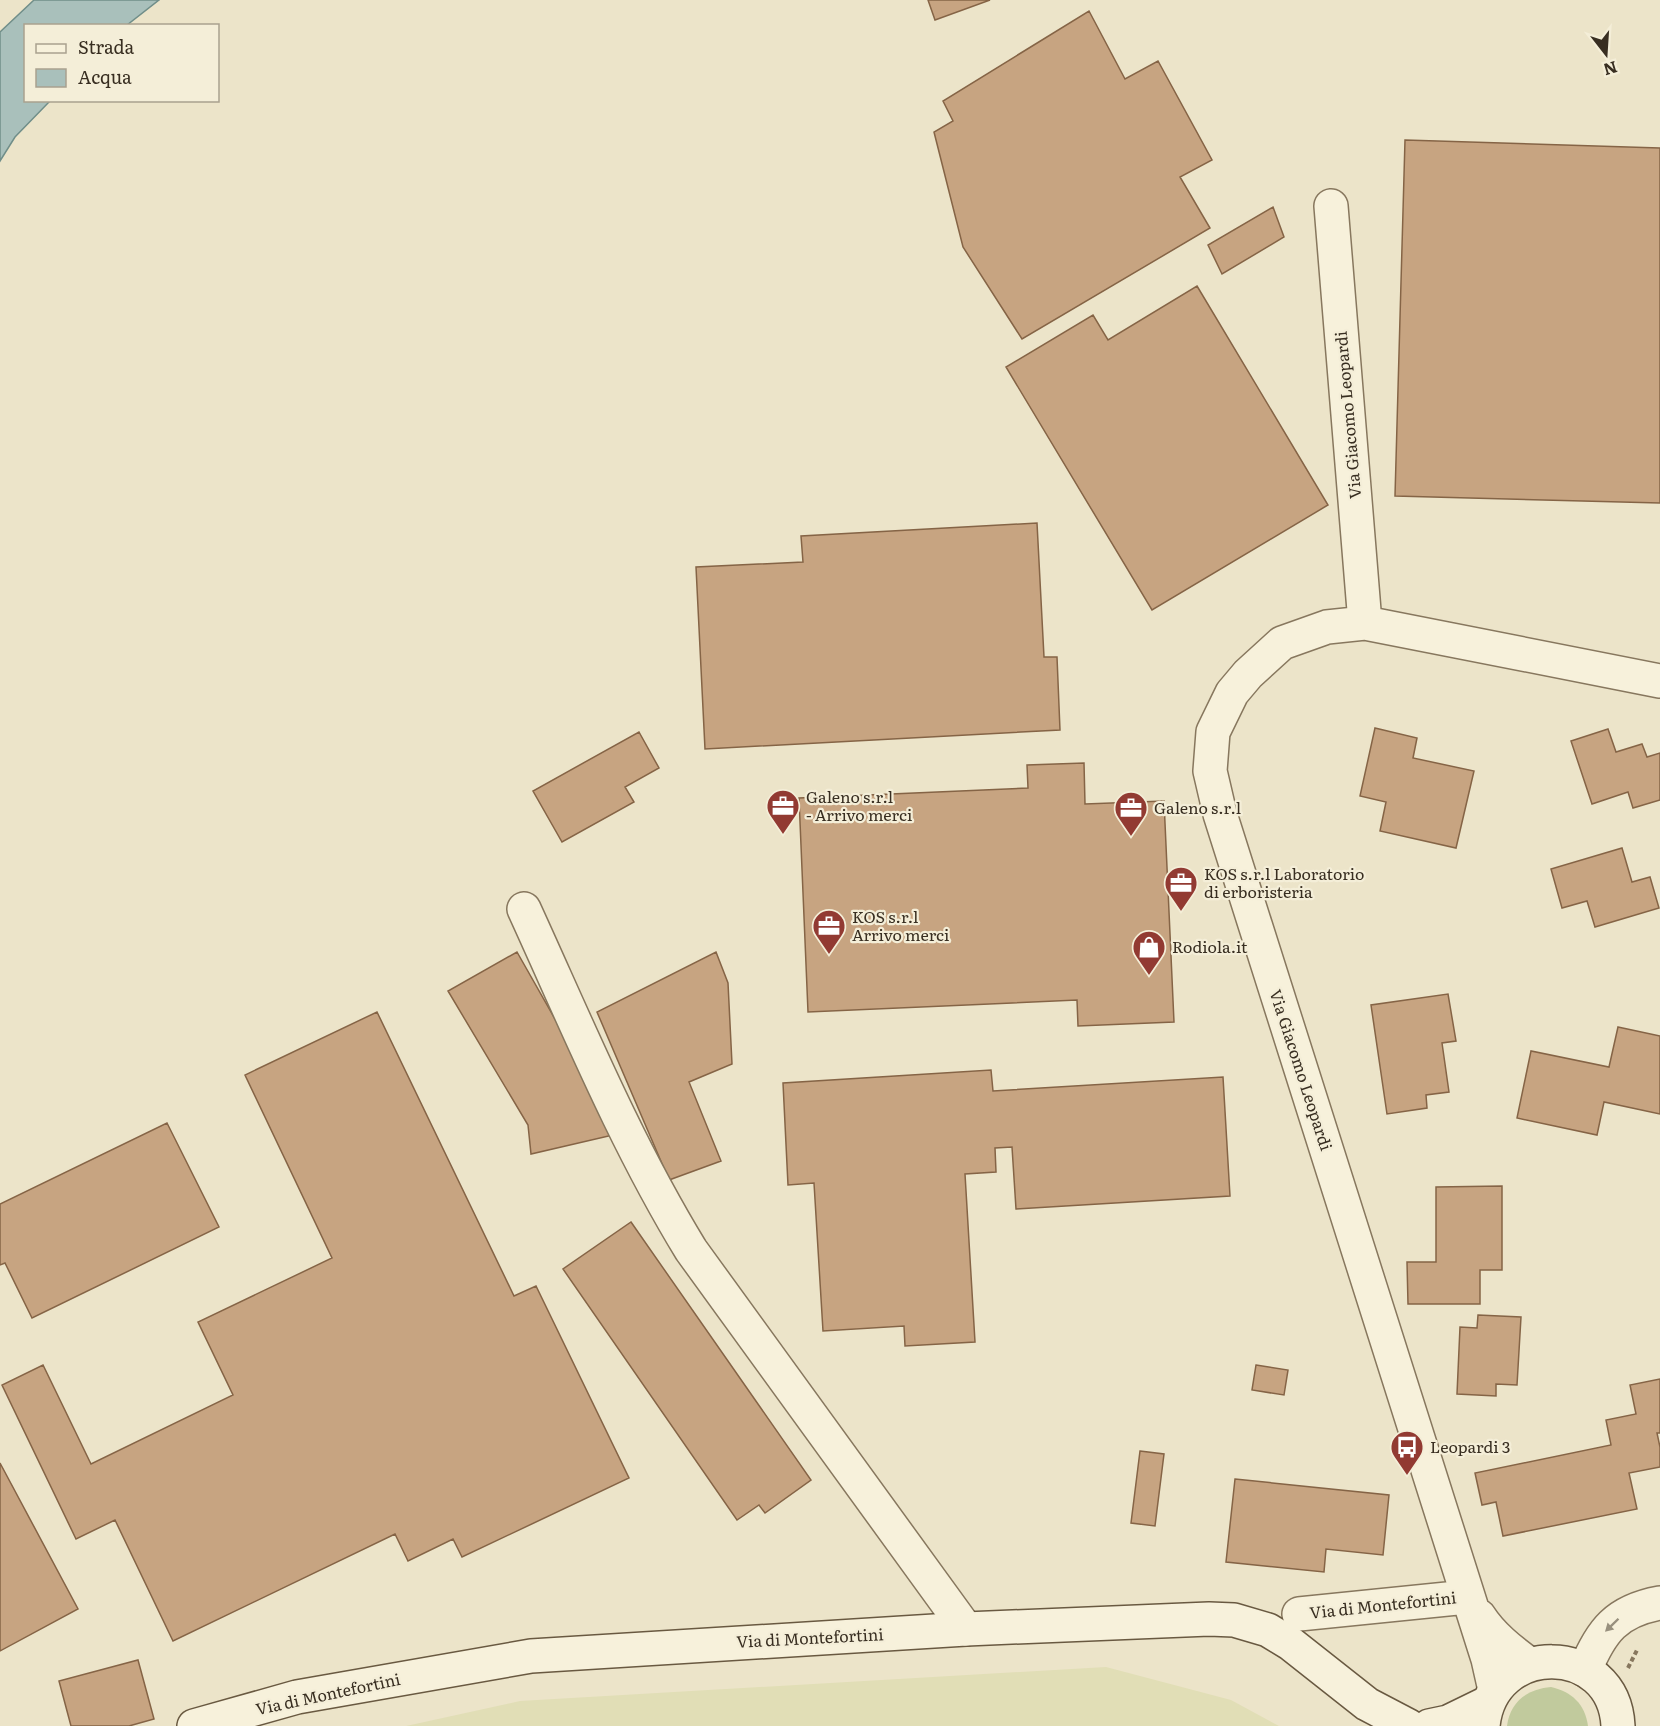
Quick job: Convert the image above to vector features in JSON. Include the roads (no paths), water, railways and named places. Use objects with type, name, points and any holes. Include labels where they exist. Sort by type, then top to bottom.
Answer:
[{"type":"street","name":"Via Giacomo Leopardi","points":[[1331,206],[1365,623]]},
{"type":"street","name":"Via Giacomo Leopardi","points":[[1488,1706],[1488,1659],[1220,814],[1210,771],[1213,732],[1232,693],[1248,674],[1282,644],[1327,627],[1365,623],[1660,681]]},
{"type":"street","points":[[524,909],[628,1137],[691,1250],[966,1629]]},
{"type":"street","name":"Via Giacomo Leopardi","points":[[1467,1597],[1487,1628],[1529,1664]]},
{"type":"street","name":"Via di Montefortini","points":[[1299,1614],[1467,1597]]},
{"type":"street","points":[[1585,1670],[1594,1648],[1611,1624],[1623,1615],[1660,1603]]},
{"type":"street","name":"Via di Montefortini","points":[[194,1726],[297,1697],[531,1656],[966,1629],[1184,1619],[1233,1620],[1268,1630],[1291,1644],[1367,1704],[1417,1725],[1448,1722],[1488,1706],[1504,1679],[1529,1664],[1548,1661],[1567,1663],[1585,1670],[1600,1682],[1611,1697],[1618,1726]]},
{"type":"water","points":[[34,0],[159,0],[128,24],[24,24],[24,102],[49,102],[15,137],[0,161],[0,32]]},
{"type":"place","name":"Galeno s.r.l - Arrivo merci","points":[[783,835]]},
{"type":"place","name":"Galeno s.r.l","points":[[1131,837]]},
{"type":"place","name":"KOS s.r.l Laboratorio di erboristeria","points":[[1181,912]]},
{"type":"place","name":"KOS s.r.l Arrivo merci","points":[[829,955]]},
{"type":"place","name":"Rodiola.it","points":[[1149,976]]},
{"type":"place","name":"Leopardi 3","points":[[1407,1476]]}]
